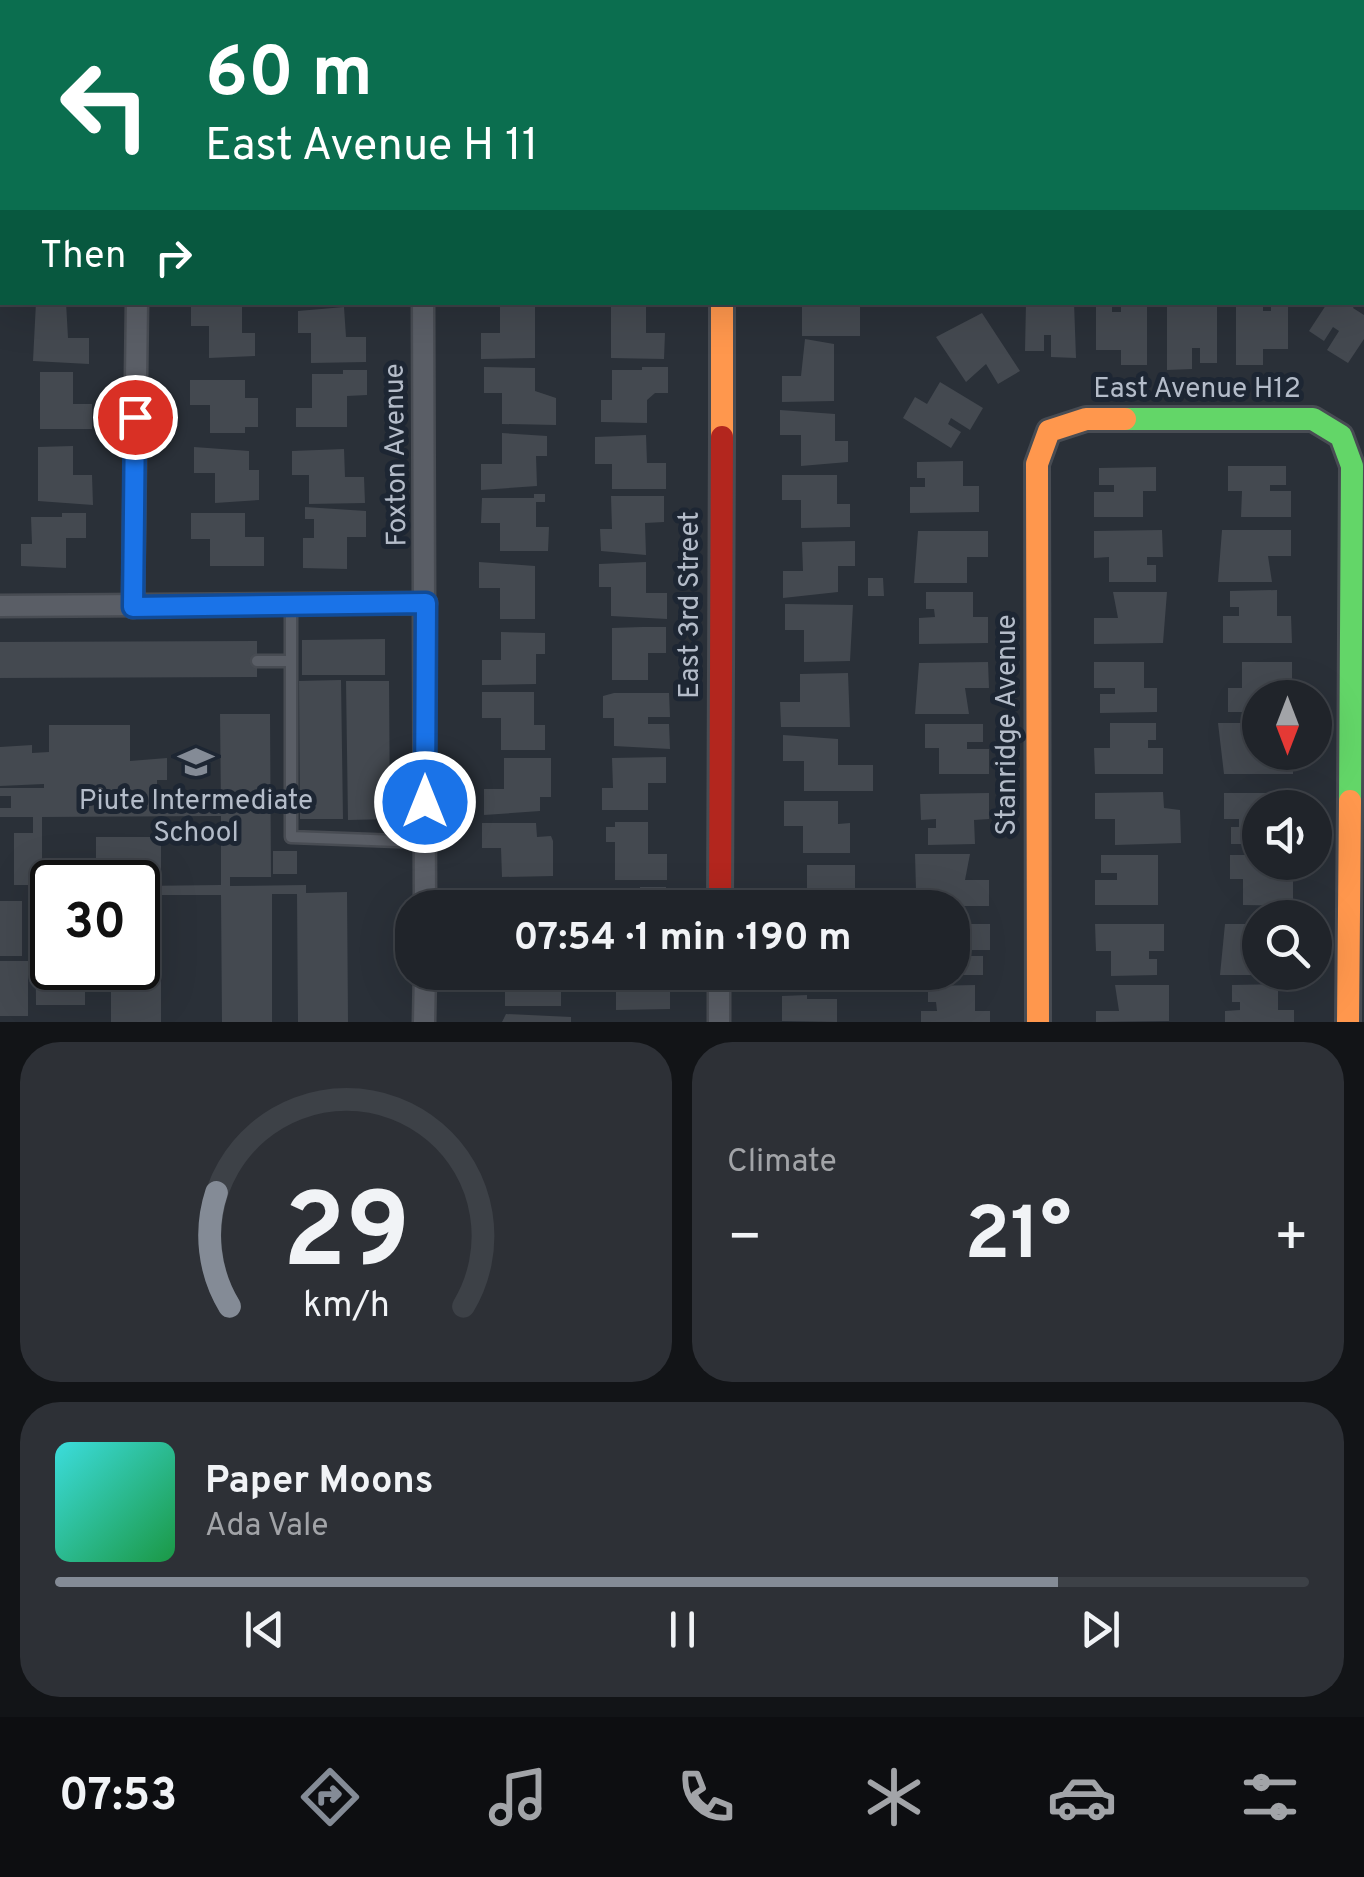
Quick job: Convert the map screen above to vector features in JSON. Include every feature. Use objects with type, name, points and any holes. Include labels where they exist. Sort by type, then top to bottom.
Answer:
[{"type":"street","points":[[133,607],[137,305]]},
{"type":"street","name":"Foxton Avenue","points":[[423,305],[425,890]]},
{"type":"street","name":"East 3rd Street","points":[[720,890],[722,305]]},
{"type":"street","name":"East Avenue H12","points":[[1049,431],[1086,419],[1313,419],[1341,436],[1352,466],[1348,1022]]},
{"type":"street","name":"Stanridge Avenue","points":[[1038,1022],[1037,464],[1049,431]]},
{"type":"street","points":[[0,606],[426,603]]},
{"type":"street","points":[[424,990],[424,1022]]},
{"type":"street","points":[[719,1022],[720,990]]},
{"type":"lane","points":[[292,605],[291,837],[425,842]]},
{"type":"lane","points":[[257,661],[290,661]]},
{"type":"building","points":[[36,305],[66,305],[68,338],[89,338],[89,364],[33,361]]},
{"type":"building","points":[[191,305],[242,305],[242,333],[255,333],[255,356],[209,358],[209,326],[191,326]]},
{"type":"building","points":[[611,305],[646,306],[646,333],[665,333],[664,359],[611,358]]},
{"type":"building","points":[[802,305],[860,307],[860,336],[802,336]]},
{"type":"building","points":[[1026,305],[1074,305],[1076,358],[1051,357],[1051,335],[1044,335],[1044,351],[1025,351]]},
{"type":"building","points":[[1096,305],[1112,305],[1112,312],[1121,312],[1121,305],[1147,305],[1147,365],[1121,365],[1121,350],[1096,350]]},
{"type":"building","points":[[1236,305],[1263,305],[1263,311],[1271,311],[1271,305],[1288,305],[1288,349],[1263,349],[1263,365],[1236,365]]},
{"type":"building","points":[[1326,305],[1354,305],[1353,308],[1364,315],[1364,339],[1348,363],[1327,350],[1339,331],[1333,327],[1324,341],[1309,331]]},
{"type":"building","points":[[1217,306],[1217,363],[1200,363],[1200,348],[1192,348],[1192,369],[1167,370],[1167,307]]},
{"type":"building","points":[[344,307],[346,337],[366,337],[366,362],[311,363],[311,333],[298,333],[298,311]]},
{"type":"building","points":[[500,307],[535,307],[535,358],[481,359],[481,333],[500,333]]},
{"type":"building","points":[[982,313],[1020,371],[998,384],[986,364],[966,382],[936,337]]},
{"type":"building","points":[[805,339],[834,344],[834,401],[782,402],[782,376],[801,376]]},
{"type":"building","points":[[484,367],[535,368],[535,391],[556,398],[556,425],[502,424],[502,393],[484,393]]},
{"type":"building","points":[[668,367],[668,393],[655,393],[647,400],[647,423],[601,422],[601,400],[612,400],[612,370]]},
{"type":"building","points":[[343,370],[367,370],[367,395],[347,396],[347,427],[296,427],[296,408],[312,408],[312,374],[343,374]]},
{"type":"building","points":[[40,372],[73,372],[73,404],[92,404],[92,429],[40,429]]},
{"type":"building","points":[[190,380],[245,380],[245,398],[258,398],[258,427],[245,427],[245,433],[210,433],[210,405],[190,405]]},
{"type":"building","points":[[940,382],[983,408],[970,430],[951,418],[948,424],[961,432],[951,448],[903,418],[915,397],[927,404]]},
{"type":"building","points":[[780,410],[835,414],[835,441],[848,441],[848,462],[801,466],[801,435],[780,435]]},
{"type":"building","points":[[502,433],[547,436],[547,456],[536,456],[537,486],[481,490],[481,464],[502,464]]},
{"type":"building","points":[[646,435],[647,463],[666,463],[666,489],[612,489],[612,464],[595,464],[595,437]]},
{"type":"building","points":[[73,446],[73,475],[92,475],[93,505],[38,501],[38,447]]},
{"type":"building","points":[[194,447],[249,451],[249,470],[259,470],[259,500],[215,503],[215,473],[194,473]]},
{"type":"building","points":[[344,449],[345,477],[364,477],[365,503],[309,504],[309,475],[292,475],[292,451]]},
{"type":"building","points":[[963,461],[963,486],[979,486],[979,512],[910,513],[910,487],[925,487],[925,478],[917,478],[917,462]]},
{"type":"building","points":[[1228,466],[1286,466],[1286,485],[1270,485],[1270,491],[1291,491],[1291,517],[1241,517],[1242,491],[1228,491]]},
{"type":"building","points":[[1156,467],[1156,491],[1143,491],[1143,517],[1094,517],[1094,492],[1114,492],[1114,485],[1099,485],[1099,468]]},
{"type":"building","points":[[782,475],[837,475],[837,504],[850,504],[850,527],[801,528],[801,500],[782,500]]},
{"type":"building","points":[[534,494],[545,494],[545,502],[536,502],[536,527],[549,527],[548,551],[500,551],[500,523],[481,523],[482,498],[534,498]]},
{"type":"building","points":[[611,496],[664,496],[664,522],[645,523],[646,555],[601,551],[600,529],[612,529]]},
{"type":"building","points":[[305,507],[366,511],[366,537],[347,537],[347,569],[303,568],[303,538],[314,538],[314,519],[305,519]]},
{"type":"building","points":[[62,513],[86,513],[86,538],[66,538],[66,568],[21,566],[21,544],[32,544],[31,517],[62,517]]},
{"type":"building","points":[[191,513],[245,513],[245,537],[264,537],[264,566],[210,566],[210,539],[191,539]]},
{"type":"building","points":[[1162,530],[1163,557],[1147,557],[1147,565],[1156,565],[1156,582],[1109,582],[1109,557],[1094,558],[1094,531]]},
{"type":"building","points":[[1222,530],[1291,530],[1291,556],[1268,556],[1272,582],[1218,582]]},
{"type":"building","points":[[918,531],[988,531],[988,557],[967,557],[967,583],[914,583]]},
{"type":"building","points":[[855,541],[855,566],[838,566],[838,592],[783,598],[783,571],[803,571],[802,542]]},
{"type":"building","points":[[479,562],[535,566],[535,619],[500,619],[500,588],[479,588]]},
{"type":"building","points":[[646,562],[646,593],[667,593],[667,619],[611,616],[611,587],[599,587],[599,564]]},
{"type":"building","points":[[868,578],[883,578],[884,596],[868,596]]},
{"type":"building","points":[[1277,590],[1277,616],[1291,616],[1292,643],[1223,643],[1223,616],[1239,616],[1239,607],[1230,607],[1230,591]]},
{"type":"building","points":[[926,592],[973,592],[973,617],[988,617],[988,643],[919,644],[919,618],[935,617],[934,609],[926,609]]},
{"type":"building","points":[[1113,592],[1167,592],[1163,643],[1094,644],[1094,618],[1118,618]]},
{"type":"building","points":[[785,604],[853,605],[850,661],[804,662],[804,630],[785,630]]},
{"type":"building","points":[[666,627],[666,653],[648,653],[648,680],[612,680],[612,628]]},
{"type":"building","points":[[501,632],[545,633],[545,654],[536,654],[536,684],[482,685],[482,660],[501,660]]},
{"type":"building","points":[[385,639],[385,675],[302,675],[302,640]]},
{"type":"building","points":[[257,641],[257,677],[0,678],[0,642]]},
{"type":"building","points":[[988,662],[989,688],[965,688],[969,714],[915,714],[919,663]]},
{"type":"building","points":[[1094,662],[1144,662],[1144,688],[1157,688],[1157,712],[1100,713],[1100,694],[1115,694],[1115,688],[1094,688]]},
{"type":"building","points":[[1242,662],[1292,662],[1292,680],[1242,680]]},
{"type":"building","points":[[848,673],[850,727],[781,727],[780,702],[800,702],[800,674]]},
{"type":"building","points":[[341,680],[343,819],[300,819],[299,681]]},
{"type":"building","points":[[346,681],[389,681],[390,819],[348,820]]},
{"type":"building","points":[[1228,688],[1242,688],[1242,712],[1228,712]]},
{"type":"building","points":[[482,692],[534,692],[534,725],[545,725],[545,750],[501,750],[501,718],[482,718]]},
{"type":"building","points":[[669,693],[670,717],[648,717],[648,724],[669,724],[670,749],[614,746],[614,718],[603,718],[603,696]]},
{"type":"building","points":[[220,714],[270,714],[271,877],[230,877],[230,886],[306,885],[306,893],[347,892],[348,1022],[298,1022],[297,894],[272,894],[272,1022],[222,1022],[221,895],[161,895],[161,1022],[111,1022],[111,990],[160,990],[160,886],[221,885],[221,816],[42,817],[42,860],[30,860],[30,885],[14,885],[14,833],[33,833],[33,817],[0,817],[0,808],[11,808],[11,796],[0,796],[0,788],[44,788],[44,784],[0,786],[0,747],[32,745],[32,753],[49,752],[49,725],[130,725],[130,761],[167,758],[167,780],[157,780],[157,808],[221,808]]},
{"type":"building","points":[[1110,723],[1156,723],[1156,740],[1148,740],[1148,748],[1163,748],[1163,774],[1095,774],[1094,748],[1110,748]]},
{"type":"building","points":[[1218,723],[1242,723],[1242,770],[1293,770],[1293,774],[1224,774]]},
{"type":"building","points":[[925,724],[983,724],[983,742],[967,742],[967,749],[989,749],[989,774],[939,774],[939,748],[925,748]]},
{"type":"building","points":[[783,735],[838,739],[838,765],[873,765],[873,791],[804,791],[804,761],[783,761]]},
{"type":"building","points":[[666,757],[666,783],[648,783],[648,810],[602,810],[602,788],[613,788],[612,758]]},
{"type":"building","points":[[504,758],[551,758],[551,797],[540,797],[540,811],[484,815],[484,789],[504,789]]},
{"type":"building","points":[[1163,792],[1164,808],[1180,810],[1181,843],[1115,845],[1115,819],[1095,819],[1095,793]]},
{"type":"building","points":[[989,793],[989,819],[974,820],[975,844],[928,845],[928,828],[936,828],[936,819],[921,820],[920,794]]},
{"type":"building","points":[[1224,793],[1242,793],[1242,844],[1231,844],[1231,827],[1239,827],[1239,819],[1224,819]]},
{"type":"building","points":[[784,801],[838,801],[838,824],[850,823],[850,853],[803,853],[803,826],[784,826]]},
{"type":"building","points":[[615,822],[648,822],[648,854],[667,854],[667,880],[615,880],[615,842],[606,842],[606,827],[615,827]]},
{"type":"building","points":[[482,823],[536,823],[537,837],[551,836],[553,841],[553,876],[502,877],[501,848],[482,848]]},
{"type":"building","points":[[96,837],[161,837],[161,870],[160,860],[96,860]]},
{"type":"building","points":[[273,851],[297,851],[297,874],[273,874]]},
{"type":"building","points":[[915,854],[970,854],[965,880],[989,880],[989,906],[970,906],[970,890],[916,890]]},
{"type":"building","points":[[1101,855],[1158,855],[1158,905],[1095,905],[1095,880],[1117,880],[1117,873],[1101,873]]},
{"type":"building","points":[[1230,855],[1242,855],[1242,879],[1230,879]]},
{"type":"building","points":[[807,865],[855,865],[855,889],[807,890]]},
{"type":"building","points":[[1243,880],[1293,880],[1293,900],[1243,900]]},
{"type":"building","points":[[640,887],[666,887],[666,890]]},
{"type":"building","points":[[0,901],[22,901],[22,956],[0,956]]},
{"type":"building","points":[[970,924],[990,924],[990,950],[970,950]]},
{"type":"building","points":[[1095,924],[1164,924],[1164,951],[1149,951],[1149,959],[1157,959],[1157,975],[1111,976],[1111,951],[1096,951]]},
{"type":"building","points":[[1225,924],[1242,924],[1242,975],[1220,975]]},
{"type":"building","points":[[970,956],[983,956],[983,975],[970,975]]},
{"type":"building","points":[[0,961],[28,961],[28,1016],[0,1016]]},
{"type":"building","points":[[970,985],[975,985],[975,1011],[990,1011],[990,1022],[921,1022],[921,1011],[937,1011],[936,1002],[928,1002],[928,990],[970,990]]},
{"type":"building","points":[[1115,985],[1169,985],[1169,1021],[1096,1022],[1096,1011],[1119,1011]]},
{"type":"building","points":[[1232,985],[1242,985],[1242,990],[1278,990],[1278,1010],[1294,1010],[1294,1022],[1225,1022],[1225,1011],[1240,1010],[1240,1002],[1232,1002]]},
{"type":"building","points":[[36,990],[85,990],[85,1005],[36,1005]]},
{"type":"building","points":[[505,990],[561,990],[561,1006],[505,1006]]},
{"type":"building","points":[[616,990],[670,990],[670,1009],[616,1010]]},
{"type":"building","points":[[807,995],[807,999],[837,999],[837,1022],[782,1021],[782,996]]},
{"type":"building","points":[[506,1014],[571,1017],[571,1022],[502,1022]]},
{"type":"traffic: fast","points":[[1125,419],[1313,419],[1341,436],[1352,466],[1350,801]]},
{"type":"traffic: slow","points":[[722,305],[722,437]]},
{"type":"traffic: slow","points":[[1038,1022],[1037,464],[1049,431],[1086,419],[1125,419]]},
{"type":"traffic: slow","points":[[1348,1022],[1350,801]]},
{"type":"traffic: jam","points":[[720,890],[722,437]]},
{"type":"place","name":"Piute Intermediate School","points":[[196,762]]},
{"type":"route","points":[[135,417],[133,607],[426,603],[425,802]]}]
